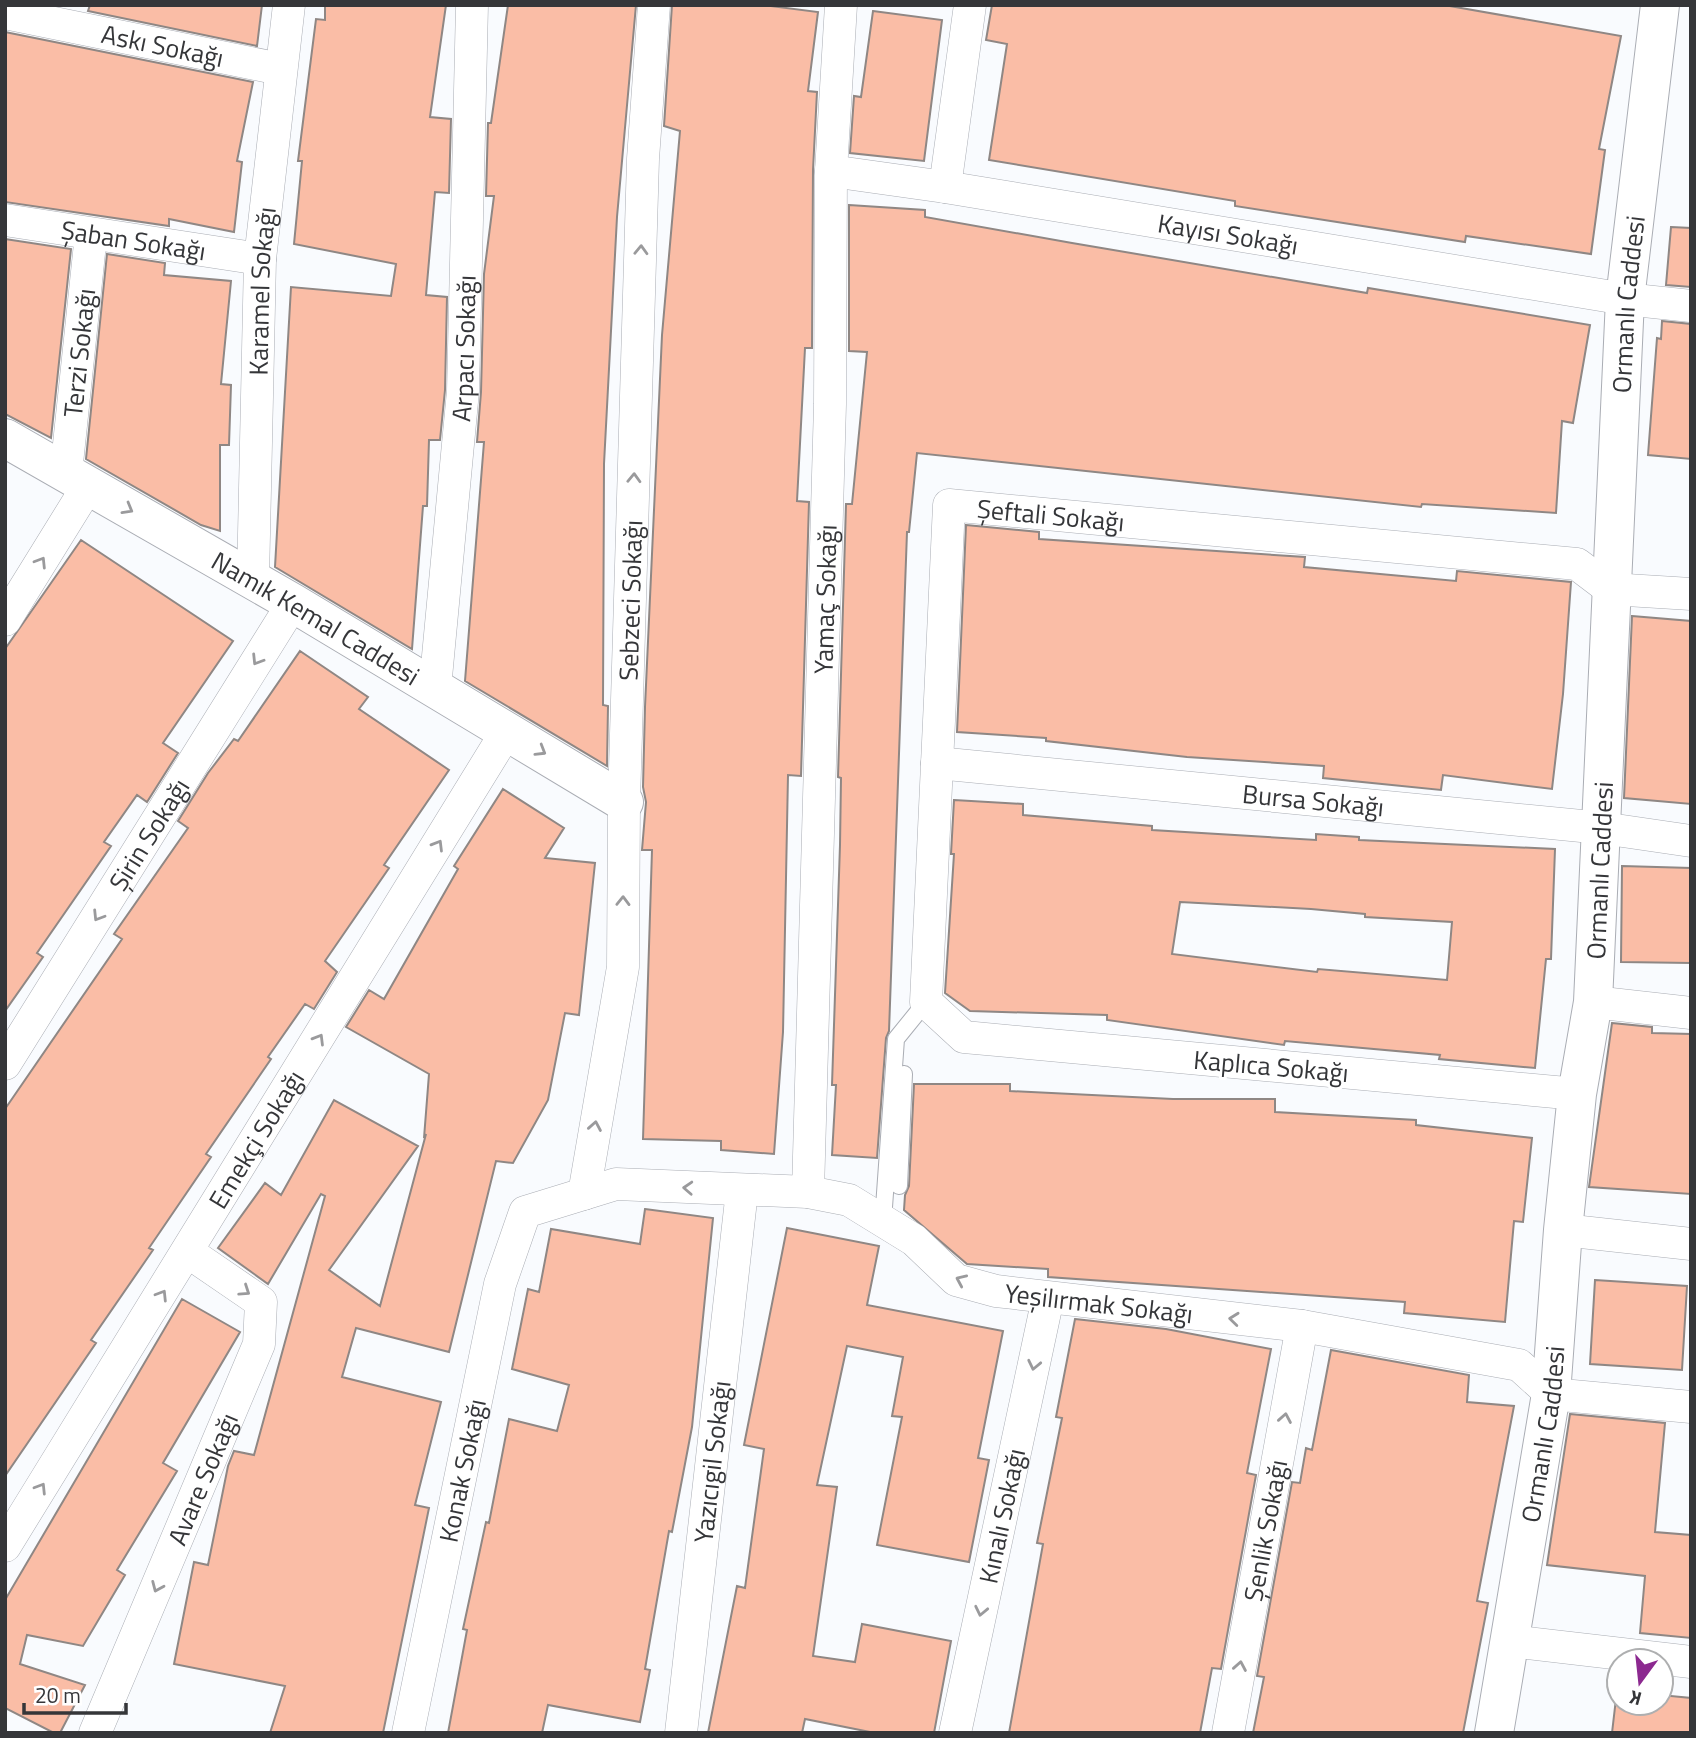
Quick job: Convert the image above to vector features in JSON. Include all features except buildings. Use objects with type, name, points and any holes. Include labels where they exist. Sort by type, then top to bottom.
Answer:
[{"type":"main road","name":"Ormanlı Caddesi","points":[[1494,1733],[1551,1394],[1563,1230],[1577,1094],[1593,1002],[1625,299],[1655,6]]},
{"type":"main road","name":"Namık Kemal Caddesi","points":[[5,438],[293,603],[624,802]]},
{"type":"street","name":"Karamel Sokağı","points":[[253,580],[260,259],[289,5]]},
{"type":"street","name":"Arpacı Sokağı","points":[[435,688],[463,391],[472,5]]},
{"type":"street","name":"Sebzeci Sokağı","points":[[584,1194],[623,967],[624,802],[643,159],[654,5]]},
{"type":"street","name":"Yamaç Sokağı","points":[[808,1192],[829,445],[831,171],[841,5]]},
{"type":"street","points":[[945,187],[970,5]]},
{"type":"street","name":"Askı Sokağı","points":[[5,13],[280,69]]},
{"type":"street","name":"Kayısı Sokağı","points":[[831,171],[945,187],[1625,299],[1691,306]]},
{"type":"street","name":"Şaban Sokağı","points":[[5,220],[260,259]]},
{"type":"street","name":"Terzi Sokağı","points":[[77,479],[91,234]]},
{"type":"street","points":[[5,620],[77,479]]},
{"type":"street","name":"Şeftali Sokağı","points":[[926,1002],[949,505],[1577,564],[1610,589]]},
{"type":"street","points":[[1610,589],[1691,594]]},
{"type":"street","name":"Şirin Sokağı","points":[[5,1064],[293,603]]},
{"type":"street","name":"Emekçi Sokağı","points":[[5,1546],[507,731]]},
{"type":"street","name":"Bursa Sokağı","points":[[937,763],[1602,828],[1691,841]]},
{"type":"street","name":"Kaplıca Sokağı","points":[[926,1002],[964,1037],[1577,1094]]},
{"type":"street","points":[[1593,1002],[1691,1013]]},
{"type":"street","name":"Yeşilırmak Sokağı","points":[[525,1212],[616,1184],[808,1192],[849,1200],[914,1241],[956,1280],[996,1291],[1301,1326],[1519,1365],[1551,1394]]},
{"type":"street","name":"Yazıcıgil Sokağı","points":[[681,1733],[742,1191]]},
{"type":"street","name":"Konak Sokağı","points":[[408,1733],[500,1284],[525,1212]]},
{"type":"street","points":[[1563,1230],[1691,1244]]},
{"type":"street","name":"Avare Sokağı","points":[[95,1733],[260,1344],[261,1302],[188,1252]]},
{"type":"street","name":"Kınalı Sokağı","points":[[955,1733],[1048,1298]]},
{"type":"street","name":"Şenlik Sokağı","points":[[1228,1733],[1301,1326]]},
{"type":"street","points":[[1551,1394],[1691,1407]]},
{"type":"street","points":[[1510,1641],[1691,1662]]},
{"type":"lane","points":[[883,1221],[896,1039],[926,1002]]},
{"type":"lane","points":[[899,1186],[905,1065]]}]
